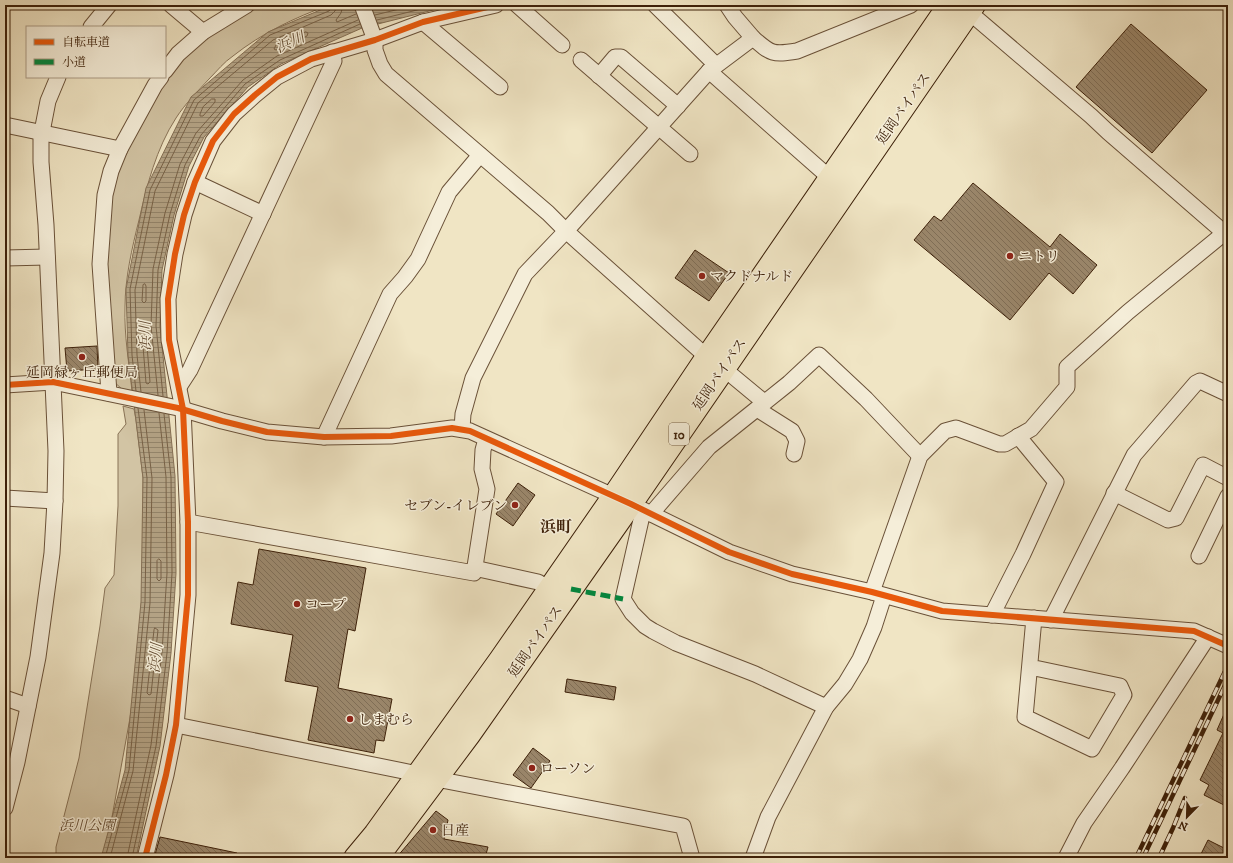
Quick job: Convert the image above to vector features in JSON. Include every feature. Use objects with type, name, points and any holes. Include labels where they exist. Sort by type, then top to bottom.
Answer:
[{"type":"highway","name":"延岡バイパス","points":[[355,858],[427,776],[469,735],[635,507],[715,362],[830,178],[949,5]]},
{"type":"highway","name":"延岡バイパス","points":[[715,362],[971,9]]},
{"type":"highway","name":"延岡バイパス","points":[[376,858],[427,776],[549,589],[635,507]]},
{"type":"street","points":[[92,26],[108,5]]},
{"type":"street","points":[[171,5],[203,32]]},
{"type":"street","points":[[166,70],[178,54],[203,32],[247,5]]},
{"type":"street","points":[[362,5],[375,40],[375,50],[380,64],[386,74],[548,213],[566,231],[792,432],[796,441],[794,454]]},
{"type":"street","points":[[145,858],[166,775],[176,725],[188,595],[188,522],[179,387],[169,340],[168,299],[175,254],[184,215],[195,182],[213,141],[234,114],[277,77],[311,60],[332,52],[375,40],[423,22],[496,5]]},
{"type":"street","points":[[517,5],[562,45]]},
{"type":"street","points":[[655,5],[712,68],[830,178]]},
{"type":"street","points":[[728,5],[735,17],[753,38],[770,52],[783,54],[797,52],[911,5]]},
{"type":"street","points":[[752,858],[768,817],[826,707],[845,684],[860,660],[874,627],[878,594],[920,456],[945,431],[956,428],[999,444],[1005,444],[1031,428],[1067,387],[1067,366],[1196,255],[1227,233],[1108,132],[971,9]]},
{"type":"street","points":[[423,22],[500,87]]},
{"type":"street","points":[[462,429],[463,414],[473,378],[525,274],[566,231],[712,68],[753,38]]},
{"type":"street","points":[[179,387],[190,370],[334,61],[332,52]]},
{"type":"street","points":[[599,76],[615,58],[620,57],[678,106]]},
{"type":"street","points":[[581,60],[690,154]]},
{"type":"street","points":[[5,808],[17,762],[38,657],[52,553],[56,451],[41,162],[42,132],[48,101],[58,78]]},
{"type":"street","points":[[116,395],[100,264],[105,195],[111,171],[120,149],[160,78]]},
{"type":"street","points":[[5,125],[120,149]]},
{"type":"street","points":[[324,437],[390,294],[418,259],[449,192],[480,155]]},
{"type":"street","points":[[195,182],[263,214]]},
{"type":"street","points":[[5,258],[47,257]]},
{"type":"street","points":[[826,707],[756,674],[676,643],[645,626],[623,599],[635,507],[789,383],[819,355],[866,399],[920,456]]},
{"type":"street","points":[[1051,620],[1134,455],[1196,383],[1200,381],[1228,394]]},
{"type":"street","points":[[5,385],[53,382],[180,408],[222,421],[267,432],[324,437],[391,436],[452,428],[462,429],[470,431],[635,507],[729,552],[792,574],[942,611],[1194,631],[1228,646]]},
{"type":"street","points":[[992,615],[1023,554],[1056,482],[1018,436]]},
{"type":"street","points":[[188,522],[474,573],[487,489],[482,469],[483,450],[486,439]]},
{"type":"street","points":[[1114,493],[1168,520],[1176,518],[1202,465],[1228,478]]},
{"type":"street","points":[[1199,556],[1228,496]]},
{"type":"street","points":[[5,498],[55,501]]},
{"type":"street","points":[[474,568],[538,582],[549,589]]},
{"type":"street","points":[[1030,667],[1120,686],[1124,695],[1092,749],[1025,717],[1034,618]]},
{"type":"street","points":[[1066,858],[1084,823],[1208,637]]},
{"type":"street","points":[[5,698],[28,706]]},
{"type":"street","points":[[176,725],[682,826],[692,858]]},
{"type":"green space","points":[[260,5],[329,5],[303,15],[267,33],[230,58],[187,103],[169,130],[158,155],[145,194],[129,263],[125,296],[125,328],[132,391],[123,390],[113,381],[106,263],[110,204],[115,179],[126,151],[158,90],[181,58],[207,36]]},
{"type":"green space","name":"浜川公園","points":[[123,406],[134,409],[143,478],[143,579],[137,667],[130,718],[110,828],[102,858],[56,858],[56,847],[79,758],[105,588],[114,575],[118,506],[118,434],[126,424]]},
{"type":"water","name":"浜川","points":[[332,5],[453,5],[362,28],[281,64],[248,87],[204,137],[189,166],[174,215],[162,270],[160,326],[175,476],[176,573],[171,653],[160,746],[136,858],[101,858],[125,770],[141,602],[143,478],[128,355],[126,289],[146,188],[191,97],[268,32]]},
{"type":"building","points":[[1131,24],[1207,90],[1152,153],[1076,87]]},
{"type":"building","name":"ニトリ","points":[[973,183],[1050,247],[1060,234],[1097,265],[1073,294],[1049,273],[1010,320],[914,240],[934,216],[941,221]]},
{"type":"building","name":"マクドナルド","points":[[695,250],[729,273],[709,301],[675,278]]},
{"type":"building","points":[[97,346],[98,369],[67,371],[65,348]]},
{"type":"building","name":"セブン-イレブン","points":[[518,483],[535,495],[513,526],[496,514]]},
{"type":"building","name":"コープ","points":[[259,549],[366,568],[355,631],[348,629],[338,688],[392,699],[384,741],[376,740],[374,753],[308,740],[318,687],[285,681],[293,635],[231,624],[238,582],[253,585]]},
{"type":"building","points":[[567,679],[616,687],[614,700],[565,692]]},
{"type":"building","points":[[1228,705],[1228,807],[1204,795],[1209,785],[1200,780],[1223,733],[1217,730]]},
{"type":"building","name":"ローソン","points":[[533,748],[550,761],[531,788],[513,775]]},
{"type":"building","name":"日産","points":[[436,811],[448,820],[444,839],[488,847],[485,858],[396,858]]},
{"type":"building","points":[[160,837],[237,853],[237,858],[154,858]]},
{"type":"building","points":[[1208,840],[1228,851],[1228,858],[1199,858]]},
{"type":"railway","points":[[1136,858],[1228,665]]},
{"type":"railway","points":[[1143,858],[1228,679]]},
{"type":"railway","points":[[1159,858],[1185,798]]},
{"type":"marked path","points":[[571,589],[623,599]]},
{"type":"cycle path","points":[[145,858],[166,775],[176,725],[188,595],[188,522],[183,409],[169,340],[168,299],[175,254],[184,215],[195,182],[213,141],[234,114],[277,77],[311,59],[375,40],[423,22],[496,5]]},
{"type":"cycle path","points":[[5,385],[53,382],[178,408],[267,432],[324,437],[391,436],[452,428],[470,431],[631,504],[729,552],[792,574],[872,592],[942,611],[1194,631],[1228,646]]},
{"type":"place","name":"ニトリ","points":[[1010,256]]},
{"type":"place","name":"マクドナルド","points":[[702,276]]},
{"type":"place","name":"延岡緑ヶ丘郵便局","points":[[82,357]]},
{"type":"place","name":"セブン-イレブン","points":[[515,505]]},
{"type":"place","name":"コープ","points":[[297,604]]},
{"type":"place","name":"しまむら","points":[[350,719]]},
{"type":"place","name":"ローソン","points":[[532,768]]},
{"type":"place","name":"日産","points":[[433,830]]},
{"type":"district","name":"浜町","points":[[556,526]]}]
